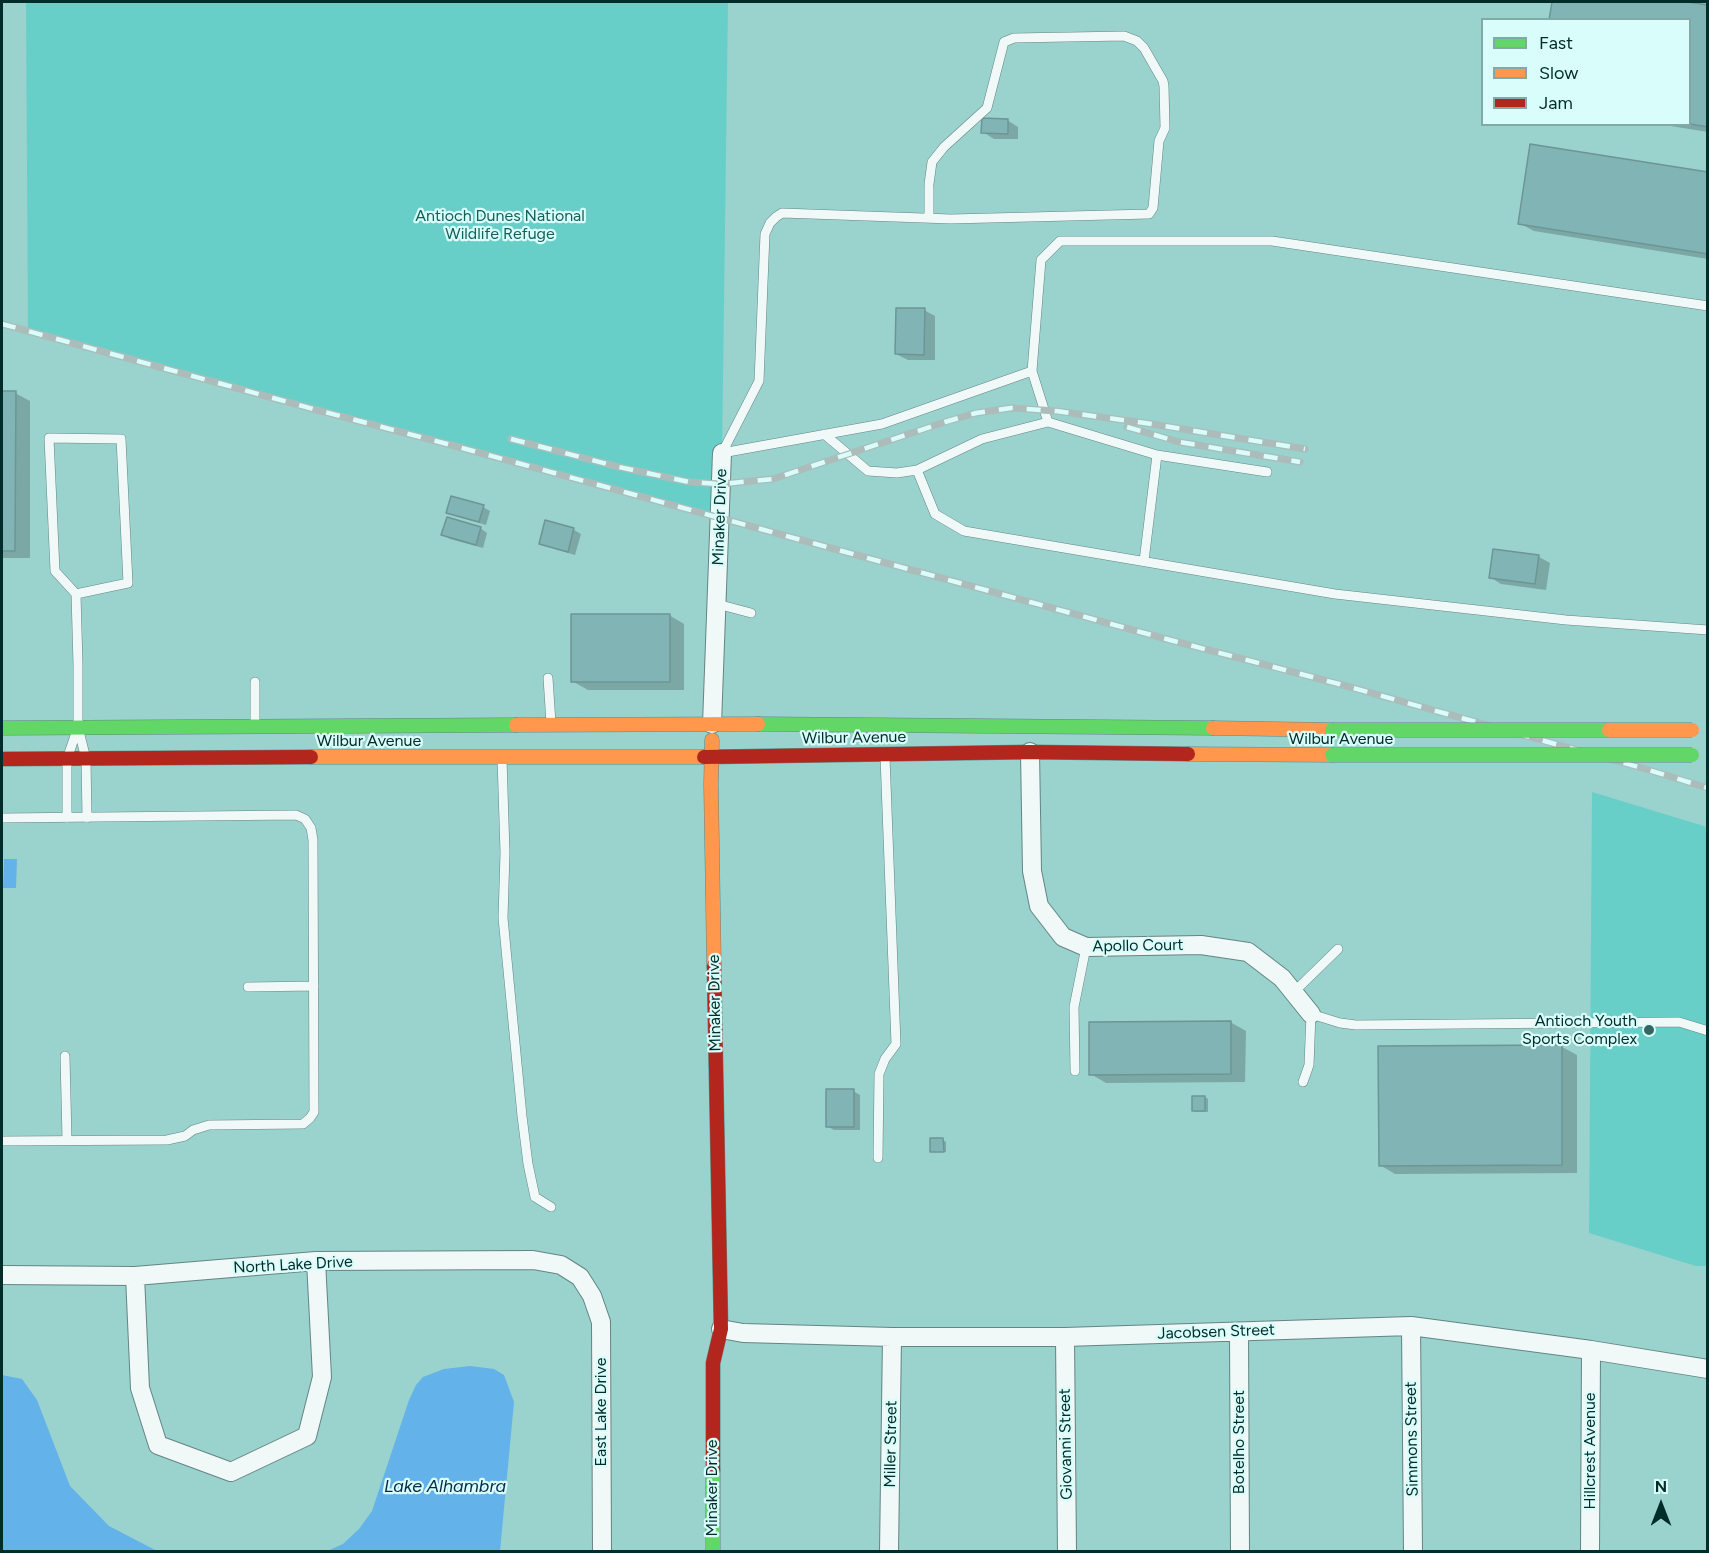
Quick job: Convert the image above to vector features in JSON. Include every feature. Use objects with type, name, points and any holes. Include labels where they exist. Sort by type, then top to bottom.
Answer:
[{"type":"main road","name":"Wilbur Avenue","points":[[2,728],[712,724],[1332,730],[1707,730]]},
{"type":"main road","name":"Minaker Drive","points":[[712,724],[721,1329],[713,1364],[713,1551]]},
{"type":"main road","points":[[176,758],[204,746],[241,744],[251,736],[255,727]]},
{"type":"main road","points":[[1029,727],[1029,752]]},
{"type":"main road","name":"Wilbur Avenue","points":[[2,759],[711,757],[1029,752],[1707,755]]},
{"type":"street","name":"Minaker Drive","points":[[712,724],[722,453]]},
{"type":"street","name":"Apollo Court","points":[[1029,752],[1032,871],[1040,906],[1063,937],[1086,947],[1201,945],[1248,952],[1282,978],[1311,1014]]},
{"type":"street","name":"North Lake Drive","points":[[2,1275],[135,1276],[316,1261],[533,1260],[561,1265],[580,1277]]},
{"type":"street","points":[[135,1276],[140,1388],[158,1445],[231,1472],[307,1436],[321,1377],[316,1261]]},
{"type":"street","name":"East Lake Drive","points":[[580,1277],[592,1296],[601,1322],[602,1551]]},
{"type":"street","name":"Jacobsen Street","points":[[721,1329],[743,1333],[892,1337],[1065,1337],[1411,1326],[1590,1350],[1707,1369]]},
{"type":"street","name":"Simmons Street","points":[[1411,1326],[1413,1551]]},
{"type":"street","name":"Botelho Street","points":[[1239,1332],[1240,1551]]},
{"type":"street","name":"Miller Street","points":[[889,1551],[892,1337]]},
{"type":"street","name":"Giovanni Street","points":[[1065,1337],[1067,1551]]},
{"type":"street","name":"Hillcrest Avenue","points":[[1590,1350],[1590,1551]]},
{"type":"lane","points":[[722,453],[759,381],[765,234],[770,223],[782,213],[951,219],[1149,214],[1153,208],[1159,141],[1165,128],[1164,86],[1144,48],[1137,41],[1124,36],[1014,38],[1004,42],[987,108],[944,147],[932,162],[929,218]]},
{"type":"lane","points":[[1048,422],[1032,371],[1041,260],[1059,241],[1272,241],[1707,306]]},
{"type":"lane","points":[[722,453],[882,424],[1032,371]]},
{"type":"lane","points":[[824,434],[868,471],[897,473],[917,470],[982,439],[1048,422],[1157,455],[1266,472]]},
{"type":"lane","points":[[76,594],[128,583],[122,439],[50,438],[55,571],[76,594],[78,727],[86,759],[87,818]]},
{"type":"lane","points":[[1144,561],[1157,455]]},
{"type":"lane","points":[[917,470],[935,514],[964,531],[1335,594],[1566,620],[1707,630]]},
{"type":"lane","points":[[717,604],[751,612]]},
{"type":"lane","points":[[548,678],[551,725]]},
{"type":"lane","points":[[255,682],[255,727]]},
{"type":"lane","points":[[67,818],[67,759],[78,727]]},
{"type":"lane","points":[[879,1158],[879,1074],[885,1059],[896,1044],[885,754]]},
{"type":"lane","points":[[502,758],[505,853],[503,918],[528,1164],[535,1197],[551,1206]]},
{"type":"lane","points":[[2,818],[296,815],[305,819],[313,840],[314,986],[314,1112],[303,1124],[209,1125],[193,1130],[186,1136],[167,1140],[2,1141]]},
{"type":"lane","points":[[1074,1071],[1074,1007],[1086,947]]},
{"type":"lane","points":[[1294,992],[1338,949]]},
{"type":"lane","points":[[248,987],[314,986]]},
{"type":"lane","points":[[1303,1082],[1309,1065],[1311,1014],[1340,1023],[1356,1025],[1679,1022],[1707,1031]]},
{"type":"lane","points":[[65,1056],[67,1140]]},
{"type":"green space","name":"Antioch Dunes National Wildlife Refuge","points":[[26,2],[728,2],[722,453],[718,517],[28,331]]},
{"type":"green space","name":"Antioch Youth Sports Complex","points":[[1592,792],[1707,827],[1707,1266],[1696,1266],[1589,1233]]},
{"type":"water","points":[[4,859],[17,859],[16,888],[3,888]]},
{"type":"water","name":"Lake Alhambra","points":[[470,1366],[494,1369],[504,1375],[514,1402],[500,1551],[327,1551],[343,1544],[359,1529],[372,1511],[416,1385],[423,1377],[444,1369]]},
{"type":"water","points":[[2,1375],[22,1379],[37,1400],[70,1486],[109,1526],[157,1551],[2,1551]]},
{"type":"building","points":[[1552,2],[1688,2],[1708,5],[1708,127],[1691,124],[1691,18],[1549,18]]},
{"type":"building","points":[[982,118],[1008,119],[1008,134],[981,133]]},
{"type":"building","points":[[1530,144],[1708,172],[1708,254],[1518,224]]},
{"type":"building","points":[[896,308],[925,308],[924,355],[895,354]]},
{"type":"building","points":[[2,391],[16,391],[15,551],[2,551]]},
{"type":"building","points":[[451,496],[484,505],[479,522],[446,513]]},
{"type":"building","points":[[447,517],[481,527],[476,545],[441,535]]},
{"type":"building","points":[[545,520],[574,528],[568,552],[539,544]]},
{"type":"building","points":[[1493,549],[1539,555],[1535,584],[1489,578]]},
{"type":"building","points":[[571,614],[670,614],[670,682],[571,682]]},
{"type":"building","points":[[1231,1021],[1231,1074],[1089,1075],[1089,1022]]},
{"type":"building","points":[[1562,1045],[1562,1165],[1379,1166],[1378,1046]]},
{"type":"building","points":[[826,1089],[854,1089],[854,1127],[826,1127]]},
{"type":"building","points":[[1192,1096],[1205,1096],[1205,1111],[1192,1111]]},
{"type":"building","points":[[930,1138],[943,1138],[944,1152],[930,1152]]},
{"type":"railway","points":[[2,324],[1339,684],[1708,788]]},
{"type":"railway","points":[[511,439],[619,467],[689,482],[721,484],[773,479],[945,422],[976,413],[1011,408],[1056,411],[1152,424],[1305,449]]},
{"type":"railway","points":[[1127,427],[1179,442],[1300,462]]},
{"type":"traffic: fast","points":[[758,724],[1213,728]]},
{"type":"traffic: fast","points":[[2,728],[516,725]]},
{"type":"traffic: fast","points":[[1332,730],[1609,730]]},
{"type":"traffic: fast","points":[[1332,755],[1692,755]]},
{"type":"traffic: fast","points":[[713,1470],[713,1552]]},
{"type":"traffic: slow","points":[[516,725],[758,724]]},
{"type":"traffic: slow","points":[[1213,728],[1332,730]]},
{"type":"traffic: slow","points":[[1609,730],[1692,730]]},
{"type":"traffic: slow","points":[[712,740],[714,966]]},
{"type":"traffic: slow","points":[[1188,754],[1332,755]]},
{"type":"traffic: slow","points":[[311,757],[704,757]]},
{"type":"traffic: jam","points":[[704,757],[1030,752],[1188,754]]},
{"type":"traffic: jam","points":[[2,759],[311,757]]},
{"type":"traffic: jam","points":[[713,1470],[713,1363],[721,1329],[714,966]]},
{"type":"place","name":"Antioch Youth Sports Complex","points":[[1649,1030]]}]
